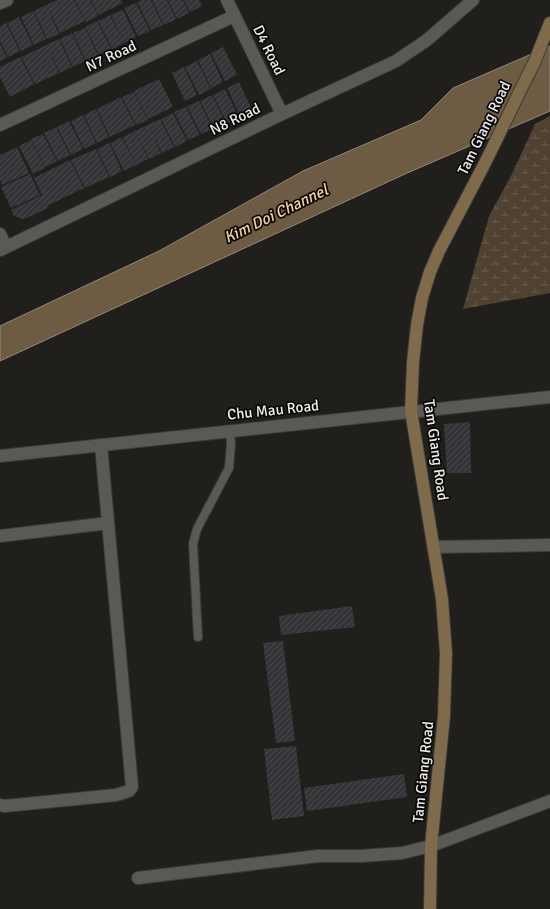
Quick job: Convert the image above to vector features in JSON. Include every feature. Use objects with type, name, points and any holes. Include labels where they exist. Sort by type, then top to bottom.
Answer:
[{"type":"main road","name":"Tam Giang Road","points":[[430,909],[431,846],[444,716],[446,653],[442,599],[411,411],[413,362],[417,325],[422,298],[439,250],[486,161],[534,62],[550,23]]},
{"type":"street","points":[[0,3],[7,0]]},
{"type":"street","name":"D4 Road","points":[[227,0],[282,114]]},
{"type":"street","name":"N8 Road","points":[[3,249],[282,114],[396,61],[427,40],[473,0]]},
{"type":"street","name":"N7 Road","points":[[0,125],[234,16]]},
{"type":"street","points":[[0,234],[3,249]]},
{"type":"street","name":"Chu Mau Road","points":[[0,456],[550,397]]},
{"type":"street","points":[[0,805],[5,806],[116,796],[129,791],[132,787],[102,445]]},
{"type":"street","points":[[0,536],[108,523]]},
{"type":"street","points":[[434,547],[550,545]]},
{"type":"street","points":[[138,878],[318,856],[361,856],[402,853],[431,846],[550,801]]},
{"type":"lane","points":[[198,637],[193,544],[196,529],[229,468],[231,444],[230,431]]},
{"type":"green space","points":[[550,116],[550,293],[463,309],[489,216],[511,176],[535,124]]},
{"type":"water","name":"Kim Doi Channel","points":[[550,46],[550,111],[405,174],[0,361],[0,326],[159,251],[303,171],[421,120],[453,88]]},
{"type":"building","points":[[57,0],[74,0],[85,21],[60,33],[46,5]]},
{"type":"building","points":[[75,0],[90,0],[98,16],[86,22]]},
{"type":"building","points":[[91,0],[121,0],[123,3],[98,15]]},
{"type":"building","points":[[142,0],[151,0],[163,25],[151,30],[137,2]]},
{"type":"building","points":[[152,0],[167,0],[176,19],[164,25]]},
{"type":"building","points":[[168,0],[183,0],[189,13],[177,19]]},
{"type":"building","points":[[184,0],[199,0],[202,6],[190,12]]},
{"type":"building","points":[[136,3],[150,31],[138,36],[124,8]]},
{"type":"building","points":[[46,5],[59,34],[47,39],[34,11]]},
{"type":"building","points":[[123,10],[136,37],[124,43],[111,15]]},
{"type":"building","points":[[33,11],[46,39],[34,45],[21,17]]},
{"type":"building","points":[[110,15],[124,43],[112,49],[98,21]]},
{"type":"building","points":[[19,17],[33,45],[21,51],[7,23]]},
{"type":"building","points":[[97,21],[111,49],[99,55],[85,27]]},
{"type":"building","points":[[6,23],[20,51],[8,57],[0,41],[0,26]]},
{"type":"building","points":[[85,28],[98,55],[86,61],[73,33]]},
{"type":"building","points":[[72,33],[85,61],[73,67],[60,39]]},
{"type":"building","points":[[59,39],[72,67],[60,73],[48,48],[59,73],[35,84],[21,57]]},
{"type":"building","points":[[0,43],[7,58],[0,61]]},
{"type":"building","points":[[223,47],[237,75],[225,81],[211,53]]},
{"type":"building","points":[[210,54],[223,82],[211,88],[198,60]]},
{"type":"building","points":[[20,57],[34,84],[10,97],[0,77],[0,67]]},
{"type":"building","points":[[197,61],[211,89],[199,95],[185,67]]},
{"type":"building","points":[[184,67],[197,95],[185,101],[172,73]]},
{"type":"building","points":[[159,79],[173,107],[148,119],[134,91]]},
{"type":"building","points":[[239,82],[252,110],[240,116],[227,88]]},
{"type":"building","points":[[225,89],[239,117],[227,123],[213,95]]},
{"type":"building","points":[[134,92],[148,120],[136,125],[122,97]]},
{"type":"building","points":[[212,95],[226,123],[214,129],[200,101]]},
{"type":"building","points":[[121,97],[135,125],[110,137],[97,109]]},
{"type":"building","points":[[199,101],[213,129],[201,134],[187,106]]},
{"type":"building","points":[[186,107],[200,135],[188,140],[174,112]]},
{"type":"building","points":[[96,109],[109,137],[97,143],[84,115]]},
{"type":"building","points":[[173,113],[187,141],[175,147],[161,119]]},
{"type":"building","points":[[83,115],[96,143],[84,149],[71,121]]},
{"type":"building","points":[[160,119],[174,147],[162,153],[150,128],[161,153],[149,159],[135,131]]},
{"type":"building","points":[[69,121],[83,149],[71,155],[57,127]]},
{"type":"building","points":[[56,127],[70,155],[58,161],[44,133]]},
{"type":"building","points":[[135,131],[148,159],[136,165],[123,137]]},
{"type":"building","points":[[43,134],[57,161],[45,167],[31,139]]},
{"type":"building","points":[[122,137],[136,165],[124,171],[110,143]]},
{"type":"building","points":[[31,140],[45,168],[33,174],[19,146]]},
{"type":"building","points":[[109,143],[122,171],[110,177],[97,149]]},
{"type":"building","points":[[17,147],[29,173],[2,185],[0,180],[0,155]]},
{"type":"building","points":[[96,149],[109,177],[85,188],[71,160]]},
{"type":"building","points":[[70,160],[84,188],[47,206],[48,208],[27,218],[22,219],[14,216],[11,210],[42,195],[34,178]]},
{"type":"building","points":[[30,174],[40,195],[11,208],[1,187]]},
{"type":"building","points":[[470,422],[471,473],[447,473],[444,424]]},
{"type":"building","points":[[352,606],[355,627],[281,635],[279,616]]},
{"type":"building","points":[[283,641],[295,741],[276,743],[263,643]]},
{"type":"building","points":[[296,746],[304,816],[272,820],[264,749]]},
{"type":"building","points":[[404,774],[407,797],[307,811],[304,788]]}]
